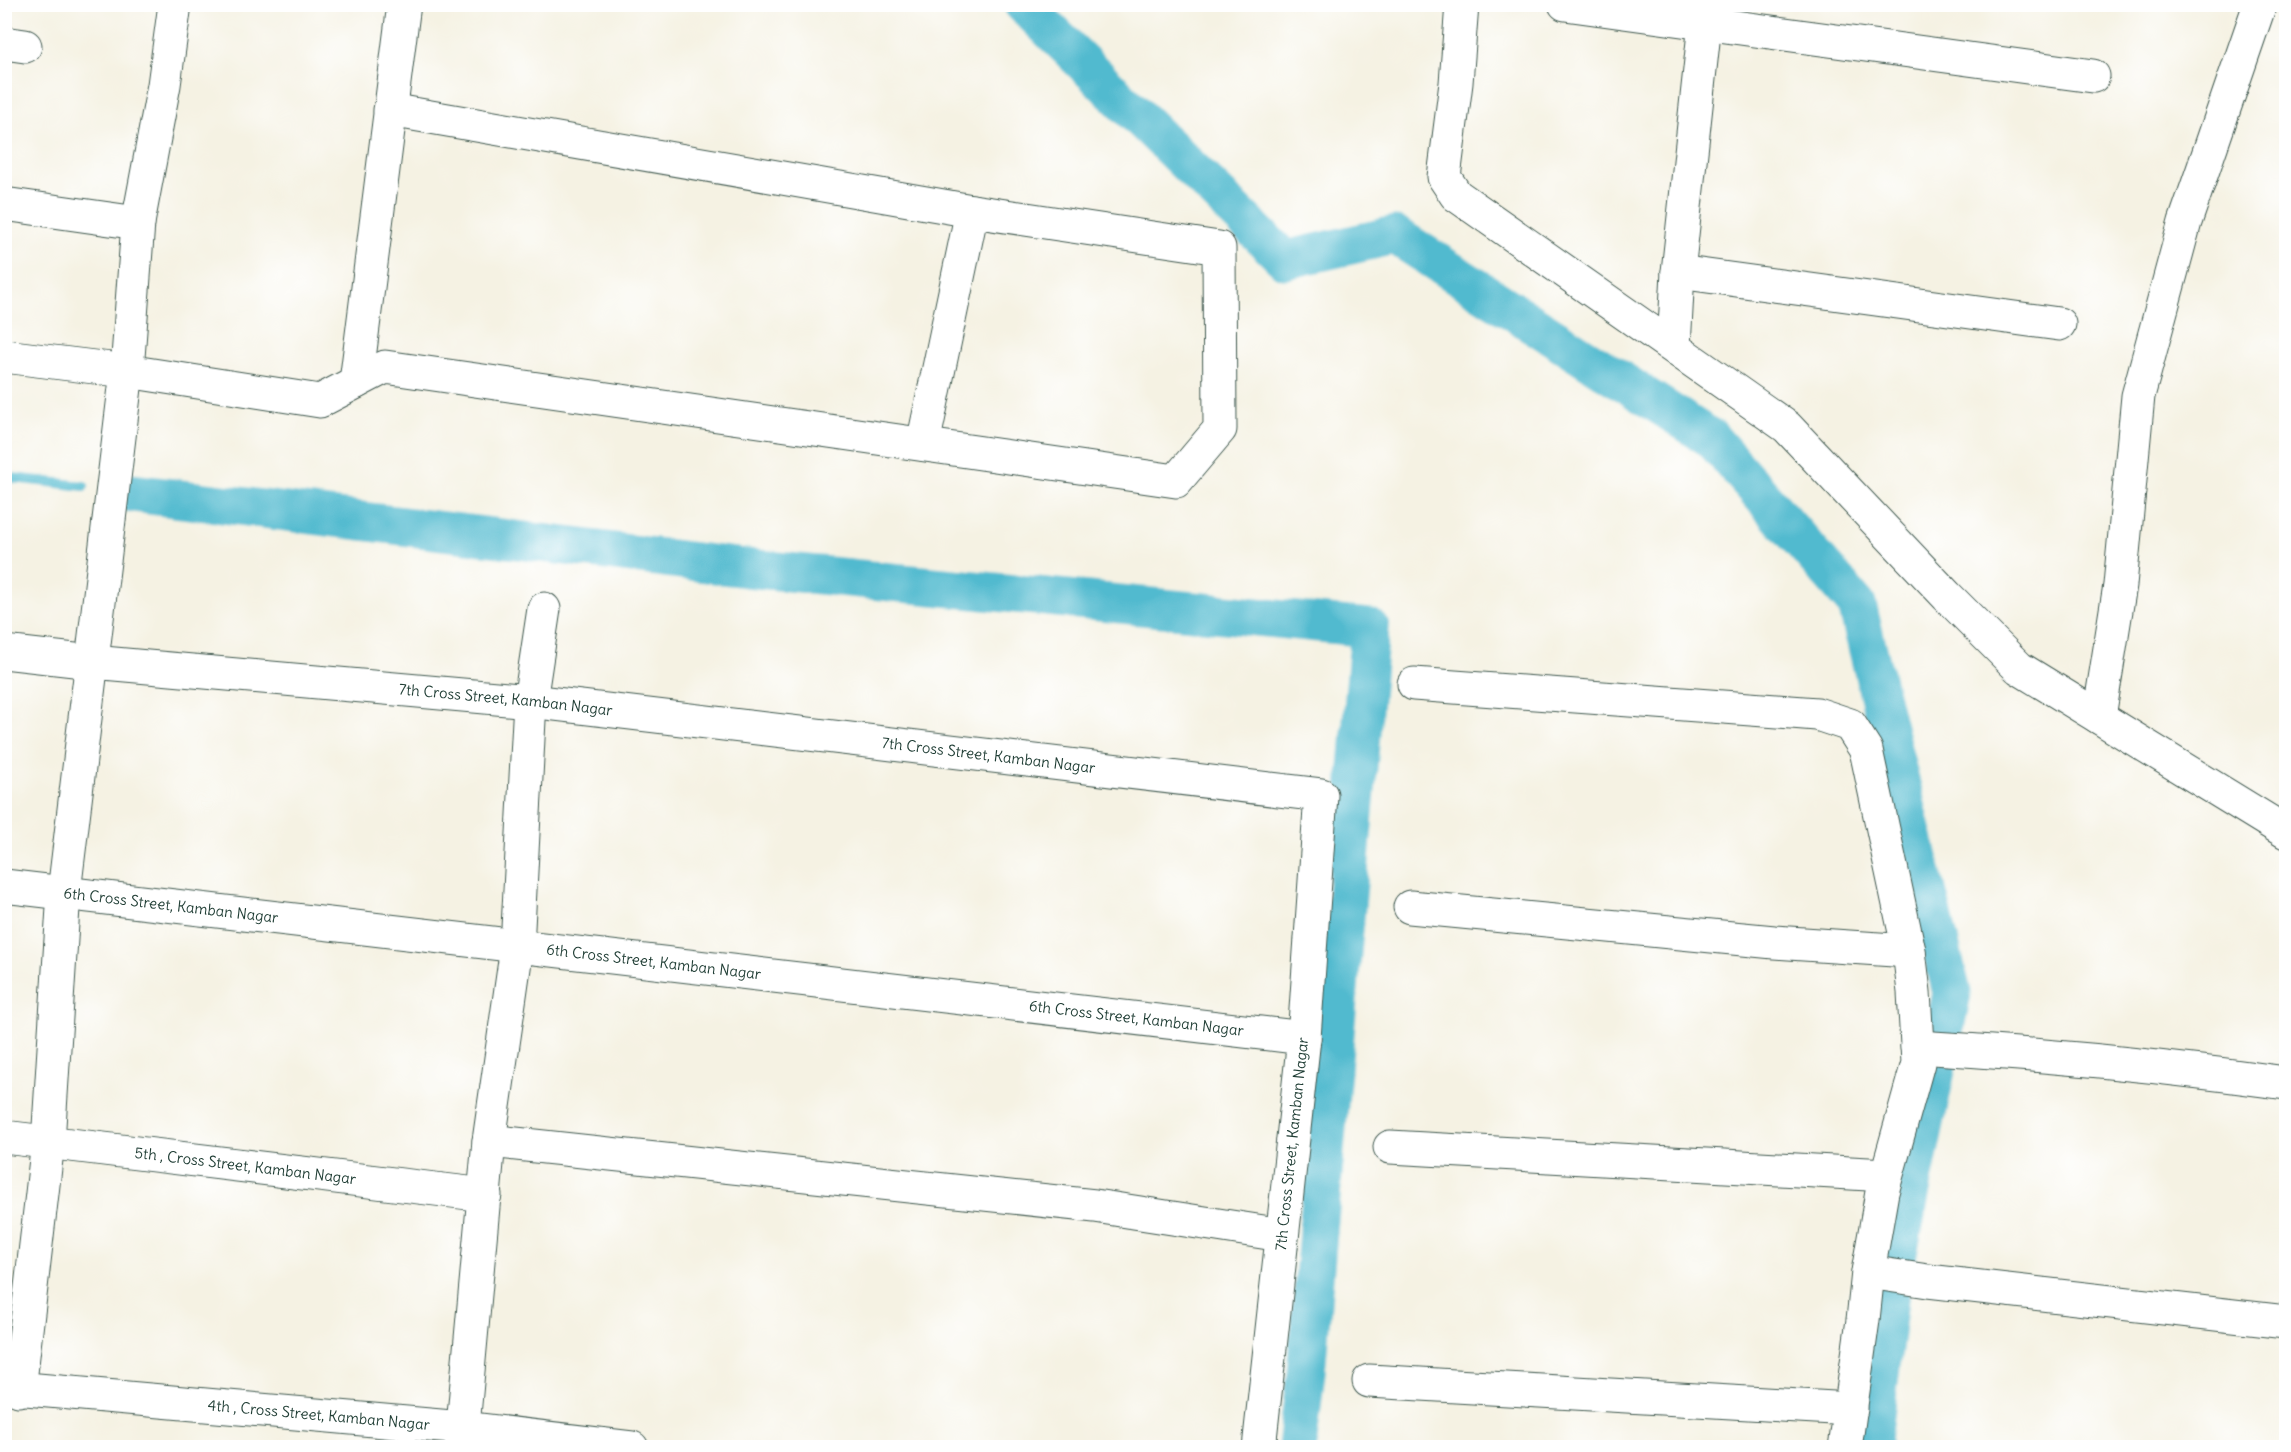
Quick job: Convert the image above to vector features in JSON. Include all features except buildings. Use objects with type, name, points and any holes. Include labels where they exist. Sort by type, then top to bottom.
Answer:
[{"type":"street","points":[[12,1389],[48,1142],[64,892],[127,371],[138,223],[164,85],[175,4]]},
{"type":"street","points":[[356,382],[404,4]]},
{"type":"street","points":[[1462,4],[1456,83],[1444,177],[1456,195],[1787,427],[2019,668],[2286,832]]},
{"type":"street","points":[[1565,4],[2093,76]]},
{"type":"street","points":[[2099,717],[2120,585],[2138,396],[2185,222],[2260,4]]},
{"type":"street","points":[[1674,347],[1678,272],[1705,23]]},
{"type":"street","points":[[4,356],[127,371],[320,401],[385,367],[1176,481],[1220,429],[1219,248],[972,211],[390,110]]},
{"type":"street","points":[[4,204],[138,223]]},
{"type":"street","points":[[923,444],[972,211]]},
{"type":"street","points":[[1678,272],[2060,324]]},
{"type":"street","points":[[462,1438],[489,1141],[517,948],[530,701],[544,609]]},
{"type":"street","name":"7th Cross Street, Kamban Nagar","points":[[4,652],[530,701],[1321,795],[1304,1038],[1260,1448]]},
{"type":"street","points":[[1414,684],[1817,714],[1850,725],[1866,750],[1909,951],[1918,1063],[1881,1192],[1845,1448]]},
{"type":"street","name":"6th Cross Street, Kamban Nagar","points":[[4,886],[517,948],[1304,1038]]},
{"type":"street","points":[[1410,907],[1774,942],[1909,951]]},
{"type":"street","points":[[1917,1047],[2196,1070],[2286,1083]]},
{"type":"street","name":"5th , Cross Street, Kamban Nagar","points":[[4,1137],[485,1195]]},
{"type":"street","points":[[489,1141],[1095,1206],[1282,1235]]},
{"type":"street","points":[[1390,1147],[1886,1175]]},
{"type":"street","points":[[1868,1272],[1928,1281],[2286,1322]]},
{"type":"street","points":[[1369,1381],[1851,1409]]},
{"type":"street","name":"4th , Cross Street, Kamban Nagar","points":[[12,1389],[462,1438],[632,1448]]},
{"type":"waterway","points":[[1023,4],[1285,260],[1395,235],[1712,439],[1857,605],[1952,993],[1890,1291],[1871,1448]]},
{"type":"waterway","points":[[4,477],[84,486]]},
{"type":"waterway","points":[[132,493],[746,568],[1370,628],[1306,1372],[1297,1448]]}]
